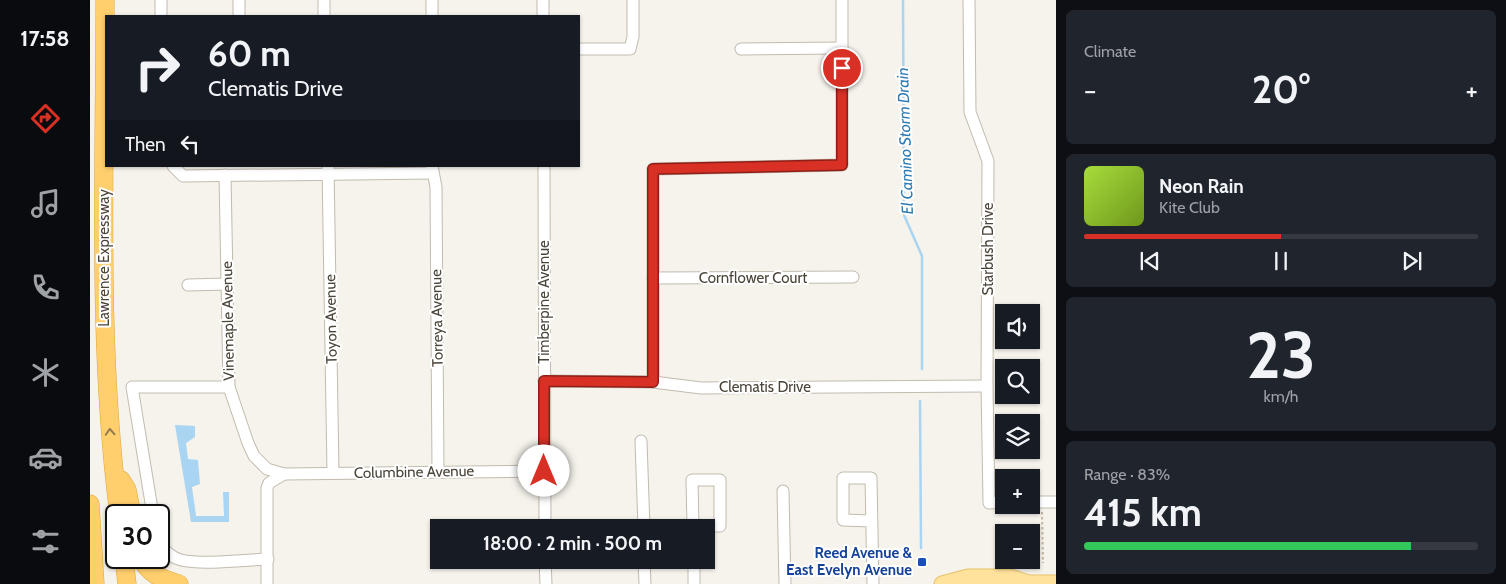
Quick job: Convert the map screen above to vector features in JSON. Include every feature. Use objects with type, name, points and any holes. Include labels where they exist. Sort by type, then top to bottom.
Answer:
[{"type":"highway","name":"Lawrence Expressway","points":[[105,0],[104,337],[112,465],[117,504]]},
{"type":"highway","points":[[112,465],[127,490],[130,504]]},
{"type":"highway","points":[[90,504],[96,584]]},
{"type":"highway","points":[[126,569],[128,584]]},
{"type":"highway","points":[[149,569],[158,578],[179,584]]},
{"type":"main road","points":[[942,584],[968,577],[1010,577],[1028,584],[1056,583]]},
{"type":"street","points":[[161,0],[161,15]]},
{"type":"street","points":[[239,0],[239,15]]},
{"type":"street","points":[[324,0],[324,15]]},
{"type":"street","points":[[432,0],[432,15]]},
{"type":"street","points":[[543,0],[543,15]]},
{"type":"street","points":[[580,49],[630,49],[633,37],[633,0]]},
{"type":"street","points":[[653,382],[653,169],[842,165],[842,0]]},
{"type":"street","name":"Starbush Drive","points":[[969,0],[970,112],[988,161],[988,502],[995,502]]},
{"type":"street","points":[[740,49],[842,48]]},
{"type":"street","points":[[174,167],[183,176],[227,172],[432,170]]},
{"type":"street","name":"Timberpine Avenue","points":[[544,167],[545,519]]},
{"type":"street","name":"Toyon Avenue","points":[[328,170],[333,473]]},
{"type":"street","name":"Torreya Avenue","points":[[432,170],[436,187],[438,471]]},
{"type":"street","name":"Vinemaple Avenue","points":[[227,172],[229,387],[254,456],[266,469],[284,474]]},
{"type":"street","name":"Cornflower Court","points":[[653,278],[853,277]]},
{"type":"street","points":[[188,285],[227,284]]},
{"type":"street","name":"Clematis Drive","points":[[544,381],[653,382],[701,388],[987,386]]},
{"type":"street","points":[[151,504],[132,387],[229,387]]},
{"type":"street","points":[[641,441],[644,519]]},
{"type":"street","name":"Columbine Avenue","points":[[284,474],[544,471]]},
{"type":"street","points":[[267,584],[267,488],[269,483],[284,474]]},
{"type":"street","points":[[871,521],[843,520],[843,478],[871,478],[873,584]]},
{"type":"street","points":[[692,480],[720,480],[720,526],[693,527],[692,480]]},
{"type":"street","points":[[783,491],[785,584]]},
{"type":"street","points":[[1040,502],[1056,502]]},
{"type":"street","points":[[170,556],[179,560],[194,562],[268,559]]},
{"type":"street","points":[[546,569],[546,584]]},
{"type":"street","points":[[644,569],[645,584]]},
{"type":"street","points":[[694,569],[694,584]]},
{"type":"path","points":[[1038,514],[1043,562]]},
{"type":"water","points":[[175,425],[195,426],[195,437],[186,443],[188,459],[198,460],[200,484],[192,487],[196,516],[224,516],[223,492],[229,492],[229,522],[191,522]]},
{"type":"waterway","name":"El Camino Storm Drain","points":[[903,0],[904,215],[922,256],[922,369]]},
{"type":"waterway","name":"El Camino Storm Drain","points":[[920,401],[921,548]]},
{"type":"place","name":"Reed Avenue & East Evelyn Avenue","points":[[922,562]]},
{"type":"route","points":[[544,471],[544,381],[653,382],[653,169],[842,165],[842,68]]}]
